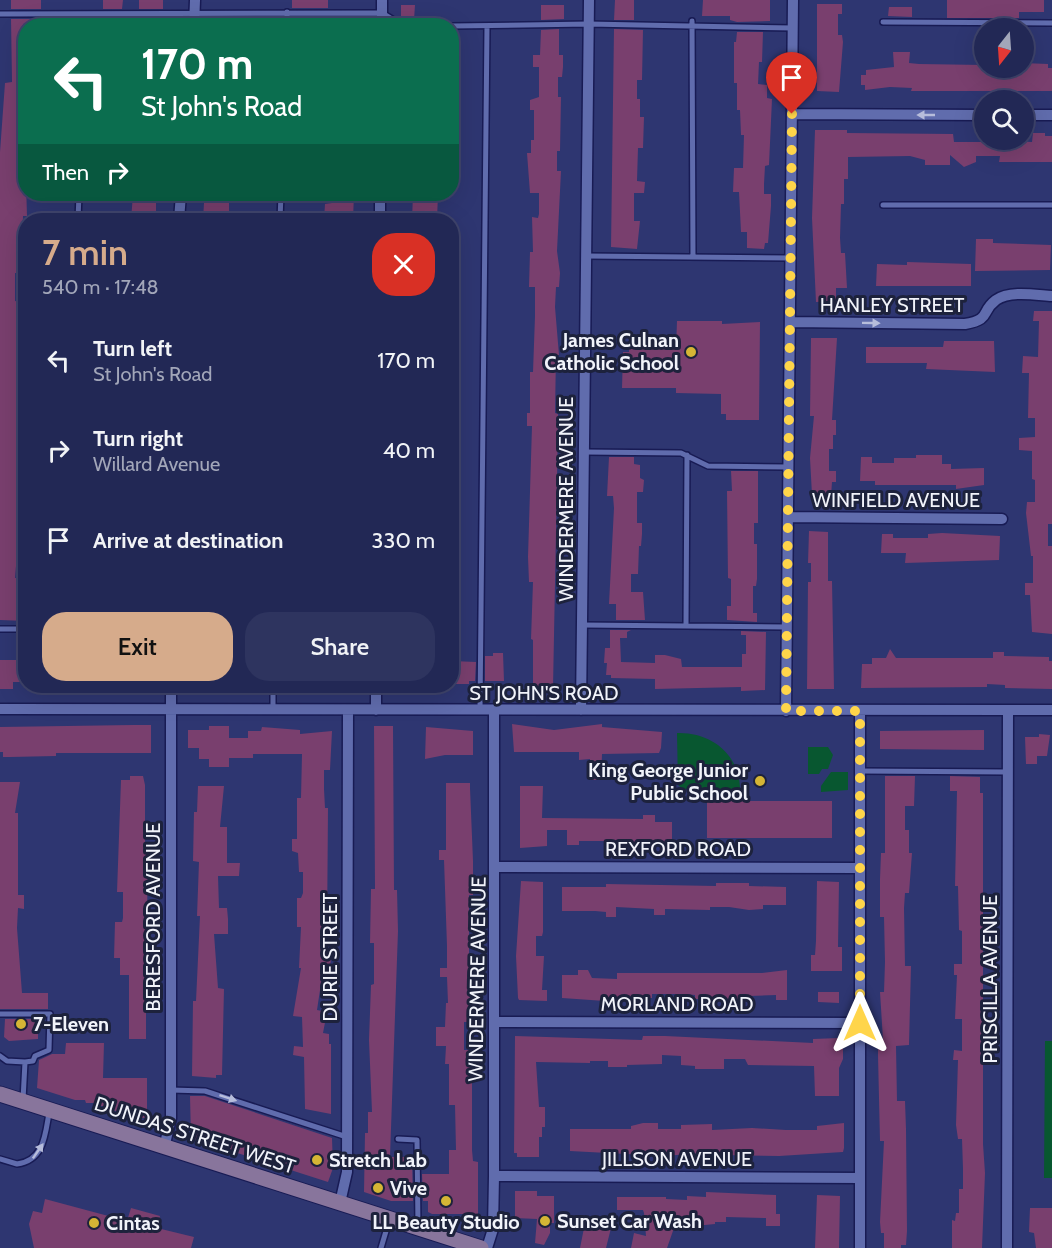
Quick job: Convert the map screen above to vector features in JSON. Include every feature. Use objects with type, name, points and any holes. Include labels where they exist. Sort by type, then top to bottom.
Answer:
[{"type":"main road","name":"DUNDAS STREET WEST","points":[[0,1094],[472,1247]]},
{"type":"street","points":[[194,18],[195,0]]},
{"type":"street","points":[[382,0],[382,18]]},
{"type":"street","name":"WINDERMERE AVENUE","points":[[581,710],[589,0]]},
{"type":"street","points":[[786,711],[793,0]]},
{"type":"street","points":[[792,114],[974,115]]},
{"type":"street","points":[[1034,115],[1052,115]]},
{"type":"street","name":"HANLEY STREET","points":[[791,322],[965,324],[979,322],[987,315],[990,306],[1008,295],[1052,296]]},
{"type":"street","name":"WINFIELD AVENUE","points":[[789,518],[1002,519]]},
{"type":"street","name":"BERESFORD AVENUE","points":[[164,1148],[171,1118],[171,693]]},
{"type":"street","points":[[376,693],[376,710]]},
{"type":"street","name":"ST JOHN'S ROAD","points":[[0,709],[1052,710]]},
{"type":"street","name":"DURIE STREET","points":[[340,1203],[347,1172],[348,710]]},
{"type":"street","name":"WINDERMERE AVENUE","points":[[487,1248],[493,1229],[495,1176],[494,710]]},
{"type":"street","name":"PRISCILLA AVENUE","points":[[1007,1248],[1008,710]]},
{"type":"street","points":[[860,711],[860,1248]]},
{"type":"street","name":"REXFORD ROAD","points":[[496,867],[860,868]]},
{"type":"street","name":"MORLAND ROAD","points":[[494,1022],[860,1023]]},
{"type":"street","name":"JILLSON AVENUE","points":[[495,1176],[860,1178]]},
{"type":"lane","points":[[287,12],[287,18]]},
{"type":"lane","points":[[217,18],[287,12],[382,14],[389,18]]},
{"type":"lane","points":[[0,14],[91,14],[160,18]]},
{"type":"lane","points":[[91,14],[91,18]]},
{"type":"lane","points":[[883,22],[1052,23]]},
{"type":"lane","points":[[692,23],[693,257]]},
{"type":"lane","points":[[459,26],[692,23],[793,28]]},
{"type":"lane","points":[[480,711],[488,26]]},
{"type":"lane","points":[[883,206],[1052,205]]},
{"type":"lane","points":[[587,256],[791,258]]},
{"type":"lane","points":[[585,452],[687,455],[708,466],[788,467]]},
{"type":"lane","points":[[686,626],[687,455]]},
{"type":"lane","points":[[583,626],[786,627]]},
{"type":"lane","points":[[0,629],[18,629]]},
{"type":"lane","points":[[273,693],[273,710]]},
{"type":"lane","points":[[860,771],[1009,772]]},
{"type":"lane","points":[[0,1014],[50,1014],[49,1050],[35,1056],[33,1061],[25,1062],[7,1061],[0,1056]]},
{"type":"lane","points":[[23,1101],[26,1088],[25,1062]]},
{"type":"lane","points":[[171,1090],[205,1091],[347,1137]]},
{"type":"lane","points":[[0,1159],[17,1164],[36,1156],[43,1144],[50,1109]]},
{"type":"lane","points":[[398,1139],[417,1140],[418,1228]]},
{"type":"lane","points":[[381,1248],[389,1219]]},
{"type":"green space","points":[[677,733],[701,736],[721,748],[735,766],[740,790],[683,789],[678,785]]},
{"type":"green space","points":[[808,747],[828,747],[833,755],[828,769],[822,769],[819,774],[808,774]]},
{"type":"green space","points":[[831,772],[848,772],[848,790],[821,792],[821,786]]},
{"type":"green space","points":[[1045,1041],[1052,1041],[1052,1178],[1044,1178]]},
{"type":"building","points":[[11,0],[41,0],[41,9],[11,9]]},
{"type":"building","points":[[103,0],[123,0],[122,9],[103,9]]},
{"type":"building","points":[[139,0],[163,0],[163,9],[139,9]]},
{"type":"building","points":[[292,0],[328,0],[328,8],[292,8]]},
{"type":"building","points":[[615,0],[634,0],[634,20],[614,20]]},
{"type":"building","points":[[703,0],[770,0],[770,21],[737,22],[730,20],[730,16],[702,16]]},
{"type":"building","points":[[947,0],[1044,0],[1044,12],[1019,12],[1019,18],[947,18]]},
{"type":"building","points":[[817,4],[842,4],[842,14],[838,14],[838,35],[842,35],[843,42],[839,92],[817,91]]},
{"type":"building","points":[[401,5],[415,5],[414,18],[401,18]]},
{"type":"building","points":[[541,5],[564,5],[564,19],[541,20]]},
{"type":"building","points":[[889,7],[912,7],[912,17],[888,16]]},
{"type":"building","points":[[11,19],[18,19],[18,201],[27,201],[27,213],[18,213],[18,273],[15,273],[15,301],[18,302],[18,453],[16,453],[18,554],[15,578],[18,578],[18,621],[0,620],[0,152],[5,83],[12,82]]},
{"type":"building","points":[[559,29],[559,55],[563,55],[563,67],[562,77],[558,77],[558,97],[561,97],[560,151],[557,151],[557,171],[561,171],[557,251],[560,273],[559,287],[556,287],[555,307],[559,355],[556,355],[555,413],[558,414],[558,426],[553,688],[533,688],[533,640],[531,639],[533,582],[529,582],[528,557],[532,426],[527,426],[527,413],[530,413],[530,372],[533,372],[535,316],[535,287],[529,287],[530,252],[533,252],[532,217],[538,218],[539,193],[530,193],[527,153],[531,153],[531,140],[534,140],[534,110],[530,110],[530,100],[539,97],[539,67],[533,67],[533,55],[540,55],[541,30]]},
{"type":"building","points":[[614,29],[643,30],[642,80],[637,80],[637,99],[640,99],[640,117],[644,117],[643,148],[638,148],[637,181],[645,182],[644,193],[634,193],[634,221],[640,221],[637,249],[611,247]]},
{"type":"building","points":[[737,32],[763,32],[762,62],[759,62],[758,84],[767,85],[767,98],[772,99],[769,165],[765,166],[764,184],[764,194],[771,194],[771,206],[768,243],[765,243],[764,249],[747,248],[747,232],[741,232],[739,192],[733,192],[734,168],[743,168],[744,135],[741,135],[740,110],[737,110],[737,83],[734,83],[734,42],[736,42]]},
{"type":"building","points":[[893,52],[910,52],[909,63],[974,65],[974,78],[1034,78],[1034,63],[1048,64],[1048,68],[1052,68],[1052,91],[911,91],[912,88],[890,87],[865,90],[865,85],[861,85],[861,75],[866,75],[866,70],[894,67]]},
{"type":"building","points":[[815,130],[847,130],[847,133],[953,134],[954,142],[974,142],[974,150],[1034,150],[1034,133],[1045,133],[1045,136],[1052,136],[1052,162],[999,162],[1000,156],[976,156],[976,162],[964,167],[950,155],[950,165],[925,165],[925,160],[910,156],[848,157],[848,179],[844,179],[844,204],[841,204],[840,238],[841,253],[845,253],[847,288],[836,288],[836,301],[816,302],[812,218]]},
{"type":"building","points":[[132,201],[156,201],[156,213],[132,213]]},
{"type":"building","points":[[332,201],[354,201],[353,213],[324,213],[325,204],[332,203]]},
{"type":"building","points":[[413,201],[438,201],[437,213],[412,213]]},
{"type":"building","points":[[204,203],[229,203],[229,213],[203,213]]},
{"type":"building","points":[[976,239],[993,239],[993,243],[1051,245],[1050,270],[975,271]]},
{"type":"building","points":[[907,262],[971,264],[971,286],[876,286],[877,264],[907,265]]},
{"type":"building","points":[[1034,311],[1052,311],[1052,524],[1048,524],[1048,546],[1052,546],[1052,634],[1032,632],[1030,595],[1025,595],[1025,583],[1033,583],[1033,556],[1031,556],[1026,513],[1027,502],[1035,502],[1035,480],[1032,479],[1032,451],[1019,450],[1019,438],[1035,437],[1035,418],[1028,418],[1029,373],[1022,373],[1023,356],[1038,357],[1039,321],[1033,321]]},
{"type":"building","points":[[677,321],[722,321],[722,324],[760,322],[759,420],[726,420],[726,414],[721,414],[721,394],[676,393],[676,388],[622,388],[623,352],[629,352],[629,349],[676,349]]},
{"type":"building","points":[[811,338],[837,338],[832,420],[836,420],[836,435],[833,435],[833,449],[829,449],[829,471],[836,471],[836,482],[832,482],[831,496],[812,495],[810,458],[814,416],[810,416]]},
{"type":"building","points":[[944,341],[994,341],[995,372],[926,369],[927,363],[866,363],[866,347],[943,347]]},
{"type":"building","points":[[916,455],[942,455],[942,464],[951,464],[951,469],[984,468],[984,485],[956,489],[956,485],[875,485],[875,481],[860,481],[861,457],[872,457],[872,463],[894,463],[894,458],[916,458]]},
{"type":"building","points":[[609,457],[634,457],[634,464],[640,465],[640,478],[644,480],[643,492],[637,492],[637,523],[642,523],[642,534],[638,574],[631,574],[631,592],[643,592],[645,620],[616,620],[616,604],[609,604],[614,508],[613,496],[607,496]]},
{"type":"building","points":[[731,471],[758,471],[758,523],[754,523],[754,544],[757,544],[757,579],[756,586],[753,586],[753,613],[757,613],[757,622],[727,620],[727,606],[731,606],[731,579],[728,578],[727,491],[732,491]]},
{"type":"building","points":[[809,531],[828,532],[828,581],[832,581],[834,689],[807,689],[808,582],[811,582],[811,563],[808,563]]},
{"type":"building","points":[[882,534],[893,534],[893,538],[928,538],[928,534],[1000,536],[999,560],[905,563],[906,553],[881,553]]},
{"type":"building","points":[[610,630],[631,630],[627,632],[627,638],[620,638],[621,662],[655,663],[655,655],[665,655],[681,659],[682,667],[742,667],[742,654],[746,654],[746,635],[741,635],[741,631],[766,632],[765,690],[741,691],[741,687],[655,689],[655,679],[611,678],[611,675],[606,675],[607,663],[604,663],[605,648],[610,648]]},
{"type":"building","points":[[890,649],[896,658],[993,658],[993,652],[1004,652],[1004,656],[1049,657],[1049,661],[1052,661],[1052,689],[1005,688],[1005,685],[987,684],[987,687],[861,688],[862,664],[872,664],[872,658],[886,658]]},
{"type":"building","points":[[493,653],[503,653],[504,681],[485,681],[485,656],[493,656]]},
{"type":"building","points":[[0,660],[18,660],[18,682],[13,682],[13,689],[0,689]]},
{"type":"building","points":[[459,661],[476,662],[475,681],[469,681],[469,684],[459,684]]},
{"type":"building","points":[[512,724],[554,730],[602,724],[602,727],[662,732],[661,748],[659,753],[602,754],[601,780],[590,780],[590,759],[579,760],[579,752],[514,752]]},
{"type":"building","points":[[151,725],[151,753],[56,753],[56,756],[3,757],[3,752],[0,752],[0,727]]},
{"type":"building","points":[[209,726],[229,726],[229,738],[248,738],[248,731],[261,731],[262,727],[300,730],[300,734],[332,731],[330,770],[324,770],[325,808],[328,808],[327,935],[328,960],[331,960],[328,976],[322,977],[317,1010],[327,1012],[323,1033],[329,1034],[329,1044],[331,1044],[331,1114],[305,1109],[304,1057],[293,1055],[294,1046],[303,1047],[302,1017],[293,1016],[301,968],[299,968],[301,927],[297,927],[297,898],[301,898],[303,893],[303,872],[299,872],[298,853],[292,851],[292,839],[297,839],[297,798],[301,798],[302,754],[253,754],[253,758],[229,758],[229,767],[209,767],[209,759],[199,759],[199,748],[188,748],[188,730],[209,730]]},
{"type":"building","points":[[374,726],[393,726],[394,890],[397,890],[398,931],[390,1157],[412,1157],[413,1201],[391,1201],[364,1192],[365,1133],[368,1133],[368,1112],[372,1112],[369,1040],[371,985],[374,984],[374,943],[370,943],[371,889],[375,889]]},
{"type":"building","points":[[426,727],[473,731],[473,755],[445,755],[425,759]]},
{"type":"building","points":[[984,730],[984,750],[880,749],[880,731]]},
{"type":"building","points":[[1039,734],[1050,735],[1047,756],[1037,756],[1037,764],[1026,764],[1025,737],[1039,737]]},
{"type":"building","points":[[130,776],[143,776],[145,785],[149,943],[146,975],[146,1039],[129,1039],[129,975],[120,975],[120,958],[114,958],[115,922],[122,922],[123,918],[123,892],[117,892],[121,780],[130,780]]},
{"type":"building","points":[[885,776],[915,776],[914,806],[905,806],[905,830],[909,830],[909,853],[912,853],[909,893],[905,893],[904,908],[905,966],[911,966],[909,1045],[896,1046],[897,1101],[905,1101],[906,1129],[907,1231],[906,1245],[901,1245],[901,1248],[884,1248],[884,1233],[881,1233],[880,1222],[884,1141],[880,1141],[878,1046],[882,1046],[883,1040],[880,992],[884,992],[885,962],[884,917],[880,917],[880,879],[881,853],[885,853]]},
{"type":"building","points":[[950,776],[980,777],[980,793],[983,793],[983,1144],[985,1173],[982,1248],[952,1248],[952,1220],[955,1221],[956,1213],[959,1213],[959,1189],[963,1189],[962,1139],[958,1139],[956,1125],[958,1060],[953,1060],[954,1050],[962,1051],[962,1019],[955,1019],[957,975],[954,975],[954,964],[962,964],[962,931],[959,930],[958,886],[955,886],[957,791],[950,791]]},
{"type":"building","points":[[0,782],[20,782],[15,813],[18,813],[18,895],[24,895],[24,909],[18,908],[17,928],[22,993],[48,993],[48,1009],[0,1009]]},
{"type":"building","points":[[446,783],[470,783],[473,895],[469,895],[469,967],[472,967],[470,1003],[475,1003],[475,1022],[464,1022],[464,1050],[472,1050],[472,1150],[473,1161],[478,1162],[478,1214],[432,1214],[428,1212],[428,1201],[423,1201],[422,1174],[449,1174],[449,1150],[456,1150],[455,1105],[449,1105],[449,1064],[445,1064],[446,1046],[436,1046],[436,1027],[445,1027],[446,1003],[448,1003],[447,977],[440,977],[440,968],[447,968],[444,860],[439,860],[439,850],[446,850]]},
{"type":"building","points":[[198,786],[224,786],[220,827],[227,827],[227,863],[240,863],[239,876],[218,876],[219,908],[227,908],[228,934],[214,934],[218,988],[224,989],[222,1075],[216,1075],[216,1078],[192,1076],[193,1001],[196,1001],[200,916],[197,916],[199,862],[193,861],[194,812],[197,812]]},
{"type":"building","points":[[520,786],[543,786],[542,818],[643,819],[643,815],[655,815],[655,822],[672,822],[672,844],[579,841],[579,845],[567,845],[567,830],[547,830],[547,846],[520,848]]},
{"type":"building","points":[[713,798],[727,798],[727,801],[832,801],[832,838],[707,838],[707,802],[713,802]]},
{"type":"building","points":[[521,881],[543,882],[543,932],[542,936],[536,936],[536,956],[544,956],[542,990],[547,990],[547,1001],[519,1000],[518,998],[516,956]]},
{"type":"building","points":[[817,881],[839,882],[838,947],[842,947],[842,971],[811,971],[811,955],[815,955],[816,941]]},
{"type":"building","points":[[716,883],[749,883],[749,886],[786,887],[786,905],[763,905],[763,909],[749,910],[729,907],[710,907],[710,910],[665,909],[665,915],[654,915],[654,909],[616,907],[616,917],[606,917],[606,912],[562,911],[562,887],[606,887],[606,884],[716,886]]},
{"type":"building","points":[[578,970],[588,970],[592,978],[617,979],[617,973],[762,973],[787,970],[787,1000],[776,1000],[776,995],[749,996],[749,999],[736,1000],[695,999],[695,995],[685,994],[652,994],[652,998],[605,998],[605,1001],[562,998],[562,975],[578,975]]},
{"type":"building","points":[[818,992],[839,992],[839,1003],[818,1002]]},
{"type":"building","name":"7-Eleven","points":[[5,1019],[38,1019],[38,1039],[9,1041],[4,1037]]},
{"type":"building","points":[[515,1036],[642,1040],[643,1036],[665,1036],[813,1043],[813,1039],[839,1038],[843,1049],[843,1059],[839,1068],[839,1096],[815,1096],[814,1066],[748,1065],[745,1059],[724,1059],[724,1069],[695,1069],[695,1066],[681,1065],[681,1056],[662,1055],[662,1064],[627,1065],[627,1067],[608,1067],[608,1061],[536,1062],[539,1107],[545,1107],[545,1127],[542,1127],[542,1137],[539,1137],[539,1157],[517,1157],[517,1153],[514,1153]]},
{"type":"building","points":[[66,1043],[104,1043],[103,1078],[147,1078],[147,1118],[133,1118],[133,1115],[106,1109],[106,1106],[96,1106],[96,1103],[86,1103],[85,1100],[75,1100],[37,1088],[39,1060],[52,1054],[65,1054]]},
{"type":"building","points":[[190,1096],[205,1096],[332,1138],[333,1168],[328,1182],[191,1138]]},
{"type":"building","points":[[658,1123],[658,1129],[681,1129],[681,1125],[712,1124],[712,1130],[752,1128],[817,1130],[817,1126],[844,1123],[844,1148],[843,1152],[779,1156],[719,1155],[716,1152],[664,1156],[570,1151],[570,1129],[631,1129],[631,1126]]},
{"type":"building","points":[[515,1191],[537,1191],[537,1196],[554,1196],[554,1223],[550,1223],[550,1233],[544,1245],[535,1243],[537,1219],[515,1218]]},
{"type":"building","points":[[706,1192],[776,1195],[776,1214],[780,1214],[780,1226],[766,1226],[766,1218],[726,1217],[726,1222],[674,1228],[667,1248],[631,1248],[634,1233],[646,1236],[644,1213],[643,1210],[617,1210],[617,1197],[666,1197],[666,1199],[687,1200],[687,1196],[706,1197]]},
{"type":"building","points":[[817,1195],[840,1196],[839,1248],[815,1248]]},
{"type":"building","name":"Cintas","points":[[45,1199],[127,1221],[131,1208],[160,1216],[157,1228],[194,1237],[191,1248],[34,1248],[29,1224],[33,1211],[42,1213]]},
{"type":"building","points":[[1030,1208],[1052,1208],[1052,1248],[1036,1248],[1034,1233],[1029,1232]]},
{"type":"building","points":[[586,1218],[612,1224],[606,1248],[580,1248]]},
{"type":"place","name":"James Culnan Catholic School","points":[[691,352]]},
{"type":"place","name":"King George Junior Public School","points":[[760,781]]},
{"type":"place","name":"7-Eleven","points":[[21,1024]]},
{"type":"place","name":"Stretch Lab","points":[[317,1160]]},
{"type":"place","name":"Vive","points":[[378,1188]]},
{"type":"place","name":"LL Beauty Studio","points":[[446,1201]]},
{"type":"place","name":"Sunset Car Wash","points":[[545,1221]]},
{"type":"place","name":"Cintas","points":[[94,1223]]},
{"type":"route","points":[[792,114],[786,711],[860,711],[860,1023]]}]
